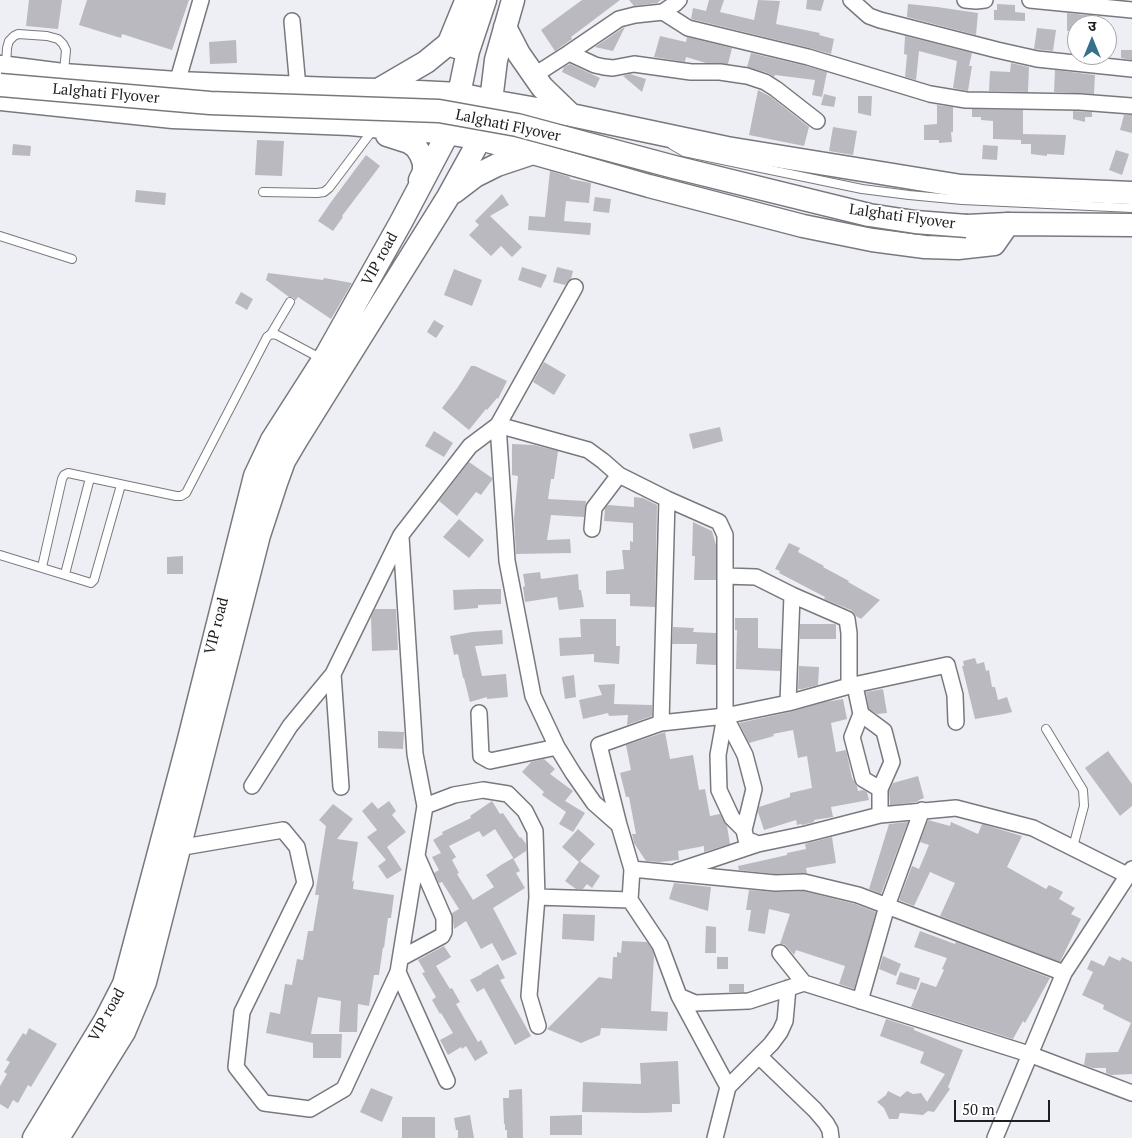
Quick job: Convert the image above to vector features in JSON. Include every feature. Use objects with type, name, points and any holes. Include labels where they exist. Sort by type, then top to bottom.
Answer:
[{"type":"main road","name":"VIP road","points":[[34,1138],[105,1021],[124,984],[255,476],[272,440],[323,360],[401,222],[448,133],[459,94],[458,47],[485,0]]},
{"type":"main road","name":"VIP road","points":[[58,1138],[124,1032],[145,982],[259,535],[284,461],[448,197],[480,139],[490,101],[496,60],[513,0]]},
{"type":"main road","points":[[505,27],[519,54],[542,87],[571,115]]},
{"type":"main road","points":[[378,90],[426,62],[458,47]]},
{"type":"main road","points":[[2,73],[64,75],[177,83],[459,94],[571,115],[727,148],[961,186],[1132,193]]},
{"type":"main road","name":"Lalghati Flyover","points":[[2,73],[210,103],[439,111],[517,125],[674,168],[868,215],[915,222],[967,226],[1008,224],[1132,225]]},
{"type":"main road","points":[[0,99],[173,117],[350,124],[448,133],[480,139],[803,226],[872,240],[958,248],[994,244],[1008,224]]},
{"type":"main road","points":[[350,124],[409,142],[416,147],[421,155],[424,163],[424,172],[401,222]]},
{"type":"main road","points":[[448,197],[475,176],[497,165],[533,153]]},
{"type":"street","points":[[177,83],[201,0]]},
{"type":"street","points":[[458,47],[466,0]]},
{"type":"street","points":[[534,76],[619,19],[663,12],[679,0]]},
{"type":"street","points":[[852,0],[869,16],[880,20],[996,50],[1038,59],[1132,69]]},
{"type":"street","points":[[965,0],[976,2],[985,0]]},
{"type":"street","points":[[1030,0],[1132,10]]},
{"type":"street","points":[[663,12],[688,28],[808,57],[930,94],[966,100],[1080,102],[1132,106]]},
{"type":"street","points":[[292,21],[298,88]]},
{"type":"street","points":[[569,53],[604,67],[613,68],[634,64],[691,72],[720,72],[747,76],[765,82],[817,121]]},
{"type":"street","points":[[252,786],[290,726],[333,674],[401,535],[470,446],[498,425],[575,287]]},
{"type":"street","points":[[498,425],[588,450],[619,475],[666,499],[719,522],[725,535],[725,716],[718,755],[719,790],[732,818],[744,830]]},
{"type":"street","points":[[498,425],[509,569],[533,696],[558,747],[594,803],[619,825]]},
{"type":"street","points":[[592,529],[594,508],[619,475]]},
{"type":"street","points":[[661,723],[666,499]]},
{"type":"street","points":[[178,848],[283,830],[297,847],[305,884],[242,1012],[236,1067],[264,1103],[310,1108],[344,1089],[399,965],[425,806],[414,754],[401,535]]},
{"type":"street","points":[[725,576],[756,577],[847,619],[852,686],[862,714],[884,731],[892,762],[880,789],[880,815]]},
{"type":"street","points":[[788,703],[792,595]]},
{"type":"street","points":[[728,1087],[679,996],[660,945],[630,900],[632,869],[599,745],[661,723],[725,716],[946,665],[955,695],[956,722]]},
{"type":"street","points":[[333,674],[341,787]]},
{"type":"street","points":[[479,713],[482,756],[490,761],[558,747]]},
{"type":"street","points":[[862,714],[852,737],[854,746],[863,779],[880,789]]},
{"type":"street","points":[[725,716],[745,755],[754,789],[744,830],[746,839],[758,844]]},
{"type":"street","points":[[425,806],[454,795],[483,790],[508,794],[525,811],[535,831],[537,897],[529,996],[538,1026]]},
{"type":"street","points":[[671,873],[758,844],[880,815],[956,808],[1033,828],[1130,872],[1064,973],[995,1138]]},
{"type":"street","points":[[860,1001],[887,906],[922,810]]},
{"type":"street","points":[[399,965],[442,936],[444,932],[444,918],[417,856]]},
{"type":"street","points":[[632,869],[775,883],[804,882],[858,895],[1064,973]]},
{"type":"street","points":[[537,897],[630,900]]},
{"type":"street","points":[[780,952],[804,983],[1029,1054],[1132,1093]]},
{"type":"street","points":[[399,965],[447,1081]]},
{"type":"street","points":[[679,996],[695,1004],[749,1001],[804,983]]},
{"type":"street","points":[[716,1138],[728,1087],[771,1044],[786,1020],[788,988]]},
{"type":"street","points":[[759,1056],[815,1110],[826,1123],[830,1130],[831,1138]]},
{"type":"lane","points":[[2,73],[9,41],[18,34],[47,36],[58,39],[64,44],[66,50],[64,75]]},
{"type":"lane","points":[[263,192],[324,192],[372,131]]},
{"type":"lane","points":[[653,133],[684,152],[862,189],[962,200],[1132,208]]},
{"type":"lane","points":[[0,236],[72,259]]},
{"type":"lane","points":[[42,568],[64,474],[68,473],[176,496],[186,493],[267,337],[271,334],[290,302]]},
{"type":"lane","points":[[271,334],[277,334],[323,360]]},
{"type":"lane","points":[[66,574],[90,478]]},
{"type":"lane","points":[[0,555],[91,583],[94,580],[121,484]]},
{"type":"lane","points":[[1046,729],[1083,790],[1084,806],[1073,847]]},
{"type":"building","points":[[29,0],[62,0],[58,29],[26,26]]},
{"type":"building","points":[[87,0],[189,0],[172,50],[122,34],[121,38],[79,25]]},
{"type":"building","points":[[582,0],[620,0],[555,51],[541,30]]},
{"type":"building","points":[[629,0],[661,0],[657,3],[634,6]]},
{"type":"building","points":[[709,0],[724,0],[720,12],[754,20],[758,0],[780,1],[776,24],[820,33],[819,35],[834,39],[831,54],[691,19],[693,8],[706,11]]},
{"type":"building","points":[[807,0],[824,0],[821,11],[806,9]]},
{"type":"building","points":[[908,4],[978,13],[976,35],[907,17]]},
{"type":"building","points":[[997,4],[1015,5],[1015,12],[1025,13],[1025,21],[994,20],[994,10],[997,10]]},
{"type":"building","points":[[1067,13],[1086,15],[1067,15]]},
{"type":"building","points":[[625,27],[613,51],[595,47],[623,28]]},
{"type":"building","points":[[1037,28],[1056,30],[1053,51],[1034,49]]},
{"type":"building","points":[[660,36],[686,42],[687,37],[732,48],[728,64],[706,63],[686,57],[685,62],[654,57]]},
{"type":"building","points":[[905,36],[972,53],[969,66],[972,66],[968,91],[953,88],[957,61],[919,51],[916,80],[905,77],[907,55],[904,54]]},
{"type":"building","points":[[236,40],[237,63],[210,64],[209,42]]},
{"type":"building","points":[[1121,50],[1132,50],[1132,60],[1121,58]]},
{"type":"building","points":[[751,53],[827,72],[822,97],[812,95],[815,80],[775,75],[774,77],[768,73],[747,67]]},
{"type":"building","points":[[1011,63],[1029,67],[1028,92],[989,91],[990,71],[1010,72]]},
{"type":"building","points":[[570,64],[600,78],[595,88],[562,72],[564,67]]},
{"type":"building","points":[[1055,70],[1095,75],[1094,94],[1054,92]]},
{"type":"building","points":[[630,74],[646,79],[642,92],[623,76]]},
{"type":"building","points":[[758,90],[771,97],[809,127],[804,146],[749,135]]},
{"type":"building","points":[[824,94],[836,97],[834,107],[821,105]]},
{"type":"building","points":[[858,96],[872,96],[871,116],[858,113]]},
{"type":"building","points":[[937,105],[953,107],[952,142],[939,143],[939,140],[924,140],[924,125],[937,124]]},
{"type":"building","points":[[972,109],[1023,110],[1023,134],[1066,135],[1064,155],[1047,154],[1047,156],[1031,154],[1031,144],[1021,144],[1021,140],[993,139],[993,121],[981,120],[981,117],[972,117]]},
{"type":"building","points":[[1073,111],[1092,112],[1092,117],[1085,117],[1085,122],[1073,119]]},
{"type":"building","points":[[1124,115],[1132,115],[1132,133],[1120,130]]},
{"type":"building","points":[[833,127],[857,131],[853,155],[829,151]]},
{"type":"building","points":[[257,140],[284,141],[282,176],[255,175]]},
{"type":"building","points":[[13,144],[31,146],[30,156],[12,155]]},
{"type":"building","points":[[983,145],[998,146],[997,160],[982,159]]},
{"type":"building","points":[[1116,150],[1129,154],[1122,175],[1109,170]]},
{"type":"building","points":[[366,155],[380,166],[333,231],[318,221]]},
{"type":"building","points":[[550,171],[570,177],[570,179],[591,183],[589,203],[566,201],[564,221],[591,223],[590,235],[528,230],[529,216],[545,217]]},
{"type":"building","points":[[136,190],[166,193],[165,205],[135,202]]},
{"type":"building","points":[[502,194],[509,205],[490,216],[522,247],[512,257],[501,246],[491,256],[469,235],[479,225],[475,221]]},
{"type":"building","points":[[595,197],[611,199],[609,213],[593,211]]},
{"type":"building","points":[[522,267],[547,275],[541,288],[518,280]]},
{"type":"building","points":[[557,267],[573,271],[571,279],[565,285],[553,282]]},
{"type":"building","points":[[454,269],[482,280],[472,306],[444,295]]},
{"type":"building","points":[[268,273],[323,280],[324,278],[352,283],[331,319],[298,297],[295,301],[293,297],[289,297],[266,280]]},
{"type":"building","points":[[241,292],[253,299],[247,310],[235,303]]},
{"type":"building","points":[[434,320],[444,326],[436,338],[427,332]]},
{"type":"building","points":[[544,362],[566,375],[554,395],[533,382]]},
{"type":"building","points":[[471,366],[475,366],[507,381],[498,399],[486,409],[469,430],[442,408]]},
{"type":"building","points":[[720,427],[723,441],[693,449],[689,434]]},
{"type":"building","points":[[434,431],[453,443],[444,457],[425,446]]},
{"type":"building","points":[[512,444],[534,445],[558,451],[554,479],[551,479],[548,499],[586,501],[584,517],[551,515],[547,540],[570,539],[571,553],[516,554],[514,518],[518,476],[512,475]]},
{"type":"building","points":[[469,462],[492,478],[492,480],[481,495],[476,492],[457,516],[439,501]]},
{"type":"building","points":[[634,497],[643,498],[657,505],[655,607],[630,606],[630,594],[606,594],[606,571],[624,569],[622,550],[630,550],[630,541],[633,542],[633,523],[604,521],[605,508],[608,505],[634,507]]},
{"type":"building","points":[[459,519],[484,540],[469,558],[443,537]]},
{"type":"building","points":[[693,522],[712,531],[716,545],[716,580],[694,580],[695,556],[692,556]]},
{"type":"building","points":[[789,543],[800,548],[798,552],[880,600],[861,619],[851,610],[824,599],[825,597],[779,573],[780,571],[775,569]]},
{"type":"building","points":[[183,556],[183,574],[167,574],[167,557]]},
{"type":"building","points":[[540,572],[541,579],[578,574],[579,590],[581,590],[584,607],[559,610],[557,597],[525,602],[523,574]]},
{"type":"building","points":[[501,589],[501,604],[478,605],[478,608],[454,610],[453,590]]},
{"type":"building","points":[[375,609],[396,609],[398,650],[372,651],[371,617]]},
{"type":"building","points":[[735,618],[758,618],[758,648],[781,649],[780,671],[736,669],[737,630],[735,630]]},
{"type":"building","points":[[580,619],[616,619],[616,646],[620,646],[619,664],[594,662],[594,654],[560,656],[559,638],[581,637]]},
{"type":"building","points":[[800,624],[835,624],[836,639],[800,639]]},
{"type":"building","points":[[673,627],[694,628],[693,632],[716,633],[716,665],[696,664],[697,644],[672,644]]},
{"type":"building","points":[[502,630],[503,644],[475,646],[482,676],[506,674],[508,697],[487,699],[487,697],[470,702],[458,654],[454,655],[450,636]]},
{"type":"building","points":[[975,658],[977,664],[984,662],[986,671],[989,670],[992,687],[995,687],[998,700],[1007,697],[1012,712],[975,719],[962,666],[964,666],[963,661]]},
{"type":"building","points":[[799,666],[819,667],[818,685],[798,689]]},
{"type":"building","points":[[574,675],[576,697],[565,699],[562,677]]},
{"type":"building","points":[[615,684],[614,704],[652,705],[652,716],[627,725],[628,715],[609,716],[608,713],[583,719],[579,700],[602,695],[598,685]]},
{"type":"building","points":[[883,689],[887,713],[877,714],[869,709],[866,692]]},
{"type":"building","points":[[843,699],[847,719],[831,723],[836,752],[846,750],[852,778],[858,791],[863,790],[867,792],[869,800],[831,807],[833,817],[814,820],[814,822],[802,825],[797,825],[796,820],[764,830],[758,812],[759,807],[790,797],[790,793],[812,788],[807,756],[798,758],[793,730],[773,734],[774,736],[749,743],[739,723]]},
{"type":"building","points":[[378,731],[404,732],[403,749],[378,748]]},
{"type":"building","points":[[665,732],[670,759],[693,755],[699,790],[705,789],[710,816],[720,814],[727,826],[730,844],[704,852],[704,846],[678,851],[679,860],[646,861],[634,843],[632,834],[636,834],[629,797],[626,797],[620,773],[631,770],[626,745]]},
{"type":"building","points":[[1108,751],[1132,784],[1132,806],[1120,816],[1085,768]]},
{"type":"building","points":[[544,759],[555,769],[550,774],[573,791],[565,801],[585,813],[573,832],[559,824],[566,812],[542,795],[544,792],[522,772],[531,762]]},
{"type":"building","points":[[918,776],[924,798],[917,802],[890,805],[889,791],[893,783]]},
{"type":"building","points":[[389,801],[396,811],[392,815],[406,832],[387,847],[402,870],[387,879],[378,866],[386,860],[367,837],[377,830],[362,811],[372,802],[378,809]]},
{"type":"building","points":[[492,801],[500,814],[503,813],[526,844],[526,851],[514,859],[495,829],[483,837],[479,831],[449,846],[456,857],[452,860],[459,873],[457,874],[473,900],[494,887],[486,875],[501,865],[513,858],[520,871],[516,873],[525,888],[493,908],[517,954],[502,961],[492,943],[481,949],[466,921],[454,929],[452,913],[459,909],[442,882],[439,883],[434,873],[439,870],[432,857],[441,853],[433,840],[443,834],[442,832],[471,818],[470,816]]},
{"type":"building","points":[[333,804],[353,819],[337,839],[358,842],[352,882],[354,880],[353,889],[394,895],[391,918],[388,918],[379,975],[374,975],[369,1006],[358,1004],[357,1032],[339,1032],[341,1001],[318,997],[311,1034],[342,1034],[341,1058],[313,1058],[313,1043],[266,1033],[270,1012],[280,1014],[285,984],[292,985],[297,959],[303,960],[308,931],[313,931],[319,895],[315,895],[326,826],[319,820]]},
{"type":"building","points":[[928,820],[950,826],[951,822],[978,834],[982,824],[1022,836],[1007,867],[1046,889],[1049,885],[1063,892],[1059,899],[1075,908],[1071,914],[1081,919],[1060,962],[940,916],[955,883],[930,872],[914,906],[899,900],[912,866],[919,869],[929,845],[920,842]]},
{"type":"building","points":[[908,822],[881,894],[869,889],[889,824]]},
{"type":"building","points":[[578,829],[595,844],[580,861],[600,876],[592,888],[587,884],[583,889],[576,889],[565,881],[579,862],[562,847]]},
{"type":"building","points":[[832,837],[836,863],[806,868],[807,873],[775,874],[739,870],[738,866],[787,855],[787,853],[806,849],[805,844]]},
{"type":"building","points":[[674,883],[711,887],[708,911],[669,899]]},
{"type":"building","points":[[749,890],[775,892],[803,891],[855,904],[876,912],[854,989],[839,984],[845,966],[796,950],[794,955],[784,944],[780,944],[790,914],[769,909],[765,934],[748,931],[751,910],[746,910]]},
{"type":"building","points":[[563,914],[595,915],[594,941],[562,939]]},
{"type":"building","points":[[706,926],[716,927],[716,953],[705,953]]},
{"type":"building","points":[[920,931],[955,944],[956,942],[1050,978],[1025,1023],[1023,1021],[1013,1039],[911,1007],[921,982],[936,987],[947,958],[914,947]]},
{"type":"building","points":[[622,941],[647,942],[652,949],[654,956],[651,1011],[668,1012],[667,1031],[601,1028],[600,1035],[581,1043],[547,1029],[599,977],[612,979],[613,957],[617,957],[617,952],[621,953]]},
{"type":"building","points":[[444,946],[451,957],[436,966],[460,1002],[456,1004],[478,1042],[481,1040],[488,1053],[475,1061],[466,1046],[448,1055],[440,1040],[453,1033],[432,1000],[436,997],[422,973],[425,972],[418,960]]},
{"type":"building","points":[[883,956],[901,964],[896,976],[879,969]]},
{"type":"building","points":[[1109,956],[1120,961],[1122,957],[1132,962],[1132,1074],[1111,1075],[1106,1073],[1106,1068],[1093,1068],[1084,1065],[1086,1053],[1118,1052],[1131,1023],[1103,1009],[1104,1005],[1082,995],[1093,972],[1087,969],[1091,960],[1104,966]]},
{"type":"building","points":[[717,957],[728,957],[728,969],[717,969]]},
{"type":"building","points":[[498,964],[505,978],[500,980],[531,1036],[515,1045],[484,988],[477,992],[470,980]]},
{"type":"building","points":[[900,972],[920,978],[916,990],[896,984]]},
{"type":"building","points":[[729,984],[744,984],[744,992],[729,992]]},
{"type":"building","points":[[886,1019],[914,1028],[914,1030],[963,1050],[948,1087],[950,1089],[934,1112],[928,1111],[923,1115],[900,1113],[898,1119],[889,1119],[884,1108],[877,1102],[888,1091],[900,1097],[907,1091],[913,1094],[921,1093],[927,1102],[945,1074],[920,1063],[924,1052],[880,1036]]},
{"type":"building","points":[[29,1028],[57,1044],[31,1087],[28,1085],[18,1103],[13,1100],[8,1109],[0,1104],[0,1086],[7,1074],[4,1072],[10,1062],[6,1060],[23,1033],[26,1035]]},
{"type":"building","points":[[678,1061],[680,1104],[672,1104],[672,1112],[582,1112],[583,1082],[641,1084],[640,1063]]},
{"type":"building","points":[[371,1088],[393,1097],[382,1122],[360,1112]]},
{"type":"building","points":[[522,1089],[523,1138],[507,1138],[507,1130],[505,1130],[504,1124],[503,1098],[509,1098],[509,1090]]},
{"type":"building","points":[[470,1115],[474,1138],[458,1138],[458,1130],[456,1130],[454,1118]]},
{"type":"building","points":[[582,1115],[582,1135],[550,1135],[550,1116]]},
{"type":"building","points":[[402,1117],[435,1117],[435,1138],[402,1138]]}]
